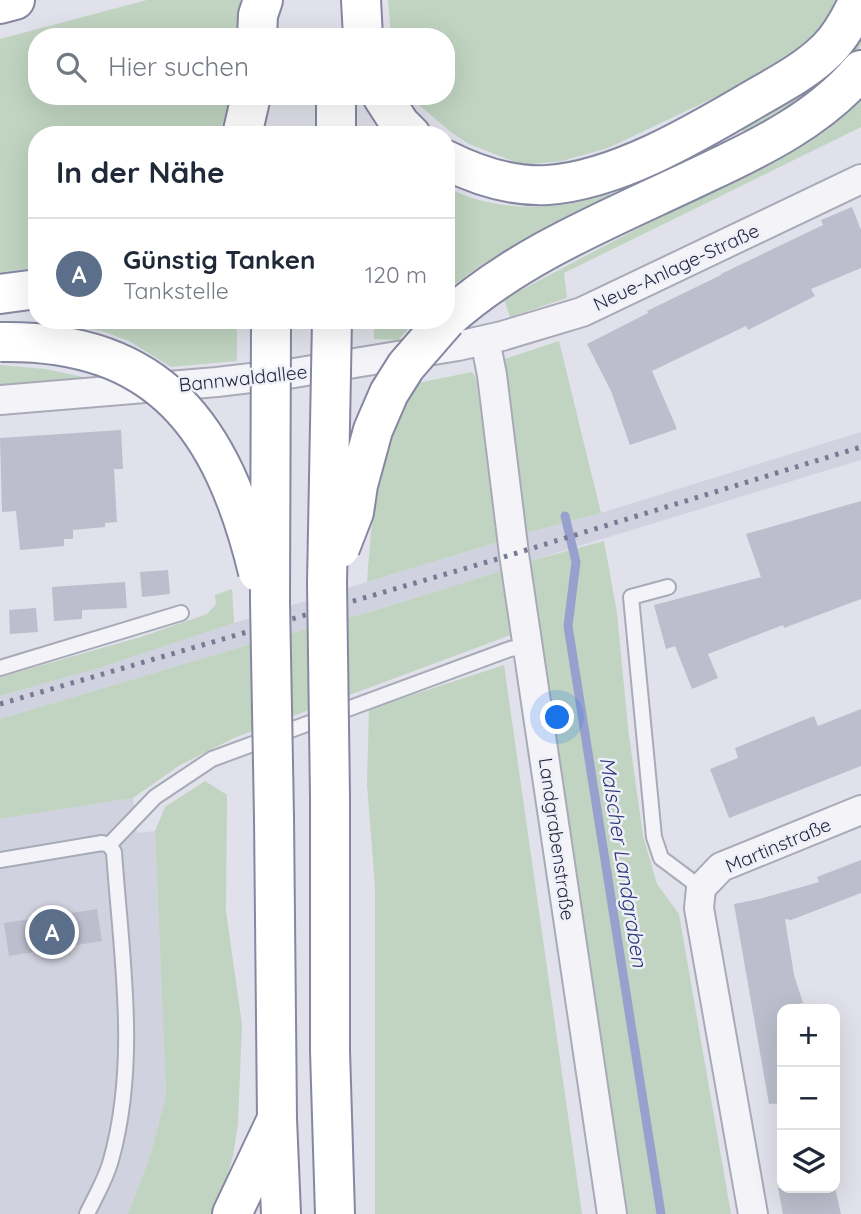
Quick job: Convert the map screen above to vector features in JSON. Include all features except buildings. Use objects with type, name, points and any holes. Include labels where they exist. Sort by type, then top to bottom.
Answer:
[{"type":"highway","points":[[0,4],[15,0]]},
{"type":"highway","points":[[257,28],[262,0]]},
{"type":"highway","points":[[271,0],[271,28]]},
{"type":"highway","points":[[338,0],[338,28]]},
{"type":"highway","points":[[361,0],[363,28]]},
{"type":"highway","points":[[455,164],[509,183],[548,185],[587,178],[623,165],[687,137],[803,71],[836,39],[849,22],[859,0]]},
{"type":"highway","points":[[455,312],[472,297],[518,267],[749,153],[812,115],[861,71]]},
{"type":"highway","points":[[244,126],[249,105]]},
{"type":"highway","points":[[271,105],[271,126]]},
{"type":"highway","points":[[336,126],[337,105]]},
{"type":"highway","points":[[388,105],[402,126]]},
{"type":"highway","points":[[0,294],[28,290]]},
{"type":"highway","points":[[271,329],[270,602],[277,1119],[281,1214]]},
{"type":"highway","points":[[332,329],[327,583],[330,1051],[335,1214]]},
{"type":"highway","points":[[327,583],[354,512],[358,485],[373,430],[389,393],[406,366],[438,329]]},
{"type":"highway","points":[[0,342],[59,345],[95,354],[145,377],[181,405],[198,425],[218,457],[234,492],[270,602]]},
{"type":"highway","points":[[232,1214],[277,1119]]},
{"type":"street","name":"Neue-Anlage-Straße","points":[[485,340],[582,312],[861,179]]},
{"type":"street","name":"Bannwaldallee","points":[[0,400],[203,384],[295,373],[485,340]]},
{"type":"street","name":"Landgrabenstraße","points":[[485,340],[612,1214]]},
{"type":"street","name":"Martinstraße","points":[[701,888],[721,867],[861,810]]},
{"type":"street","points":[[701,888],[699,908],[753,1214]]},
{"type":"lane","points":[[667,587],[631,597],[654,837],[661,858],[701,888]]},
{"type":"lane","points":[[0,668],[181,613]]},
{"type":"lane","points":[[109,845],[155,796],[212,759],[510,649],[528,646]]},
{"type":"lane","points":[[0,860],[102,843],[109,845],[114,852],[127,1026],[126,1075],[110,1164],[87,1214]]},
{"type":"shaded area","points":[[861,432],[861,460],[530,561],[526,533],[601,513]]},
{"type":"shaded area","points":[[498,542],[501,571],[370,612],[234,649],[0,719],[0,696],[99,668],[234,623]]},
{"type":"shaded area","points":[[133,798],[137,833],[155,831],[166,1096],[150,1156],[128,1214],[0,1214],[0,819]]},
{"type":"green space","points":[[147,0],[240,0],[239,28],[41,28]]},
{"type":"green space","points":[[388,0],[843,0],[813,44],[727,98],[724,93],[608,148],[562,161],[523,165],[469,144],[455,135],[455,126],[444,126],[419,105],[455,105],[455,28],[390,28]]},
{"type":"green space","points":[[861,31],[861,45],[857,52],[800,104],[745,135],[740,124]]},
{"type":"green space","points":[[28,32],[28,105],[228,105],[222,126],[28,126],[28,268],[0,273],[0,39]]},
{"type":"green space","points":[[861,96],[861,127],[564,273],[567,298],[510,317],[504,299],[756,166]]},
{"type":"green space","points":[[455,191],[485,202],[527,207],[569,204],[609,193],[612,196],[505,251],[455,284]]},
{"type":"green space","points":[[90,329],[237,329],[237,361],[171,367],[129,341]]},
{"type":"green space","points":[[374,329],[408,329],[398,340],[374,339]]},
{"type":"green space","points":[[559,341],[601,513],[526,533],[502,360]]},
{"type":"green space","points":[[0,365],[45,369],[93,379],[0,386]]},
{"type":"green space","points":[[472,372],[476,378],[498,542],[367,582],[372,521],[379,480],[398,416],[418,383]]},
{"type":"green space","points":[[604,541],[617,613],[628,728],[643,836],[657,884],[679,914],[731,1214],[625,1214],[530,561]]},
{"type":"green space","points":[[501,571],[511,635],[234,738],[180,765],[133,798],[0,819],[0,719],[234,649],[370,612]]},
{"type":"green space","points":[[232,589],[234,623],[99,668],[0,696],[0,677],[141,637],[207,614],[216,604],[215,595]]},
{"type":"green space","points":[[504,665],[582,1214],[375,1214],[375,887],[367,784],[369,709]]},
{"type":"green space","points":[[205,781],[227,795],[226,911],[242,1024],[238,1124],[233,1156],[217,1214],[128,1214],[150,1156],[166,1096],[155,831],[165,807]]},
{"type":"waterway","name":"Malscher Landgraben","points":[[565,516],[576,562],[568,626],[661,1214]]},
{"type":"railway","points":[[0,704],[494,560],[861,447]]},
{"type":"place","name":"Günstig Tanken","points":[[52,932]]}]
